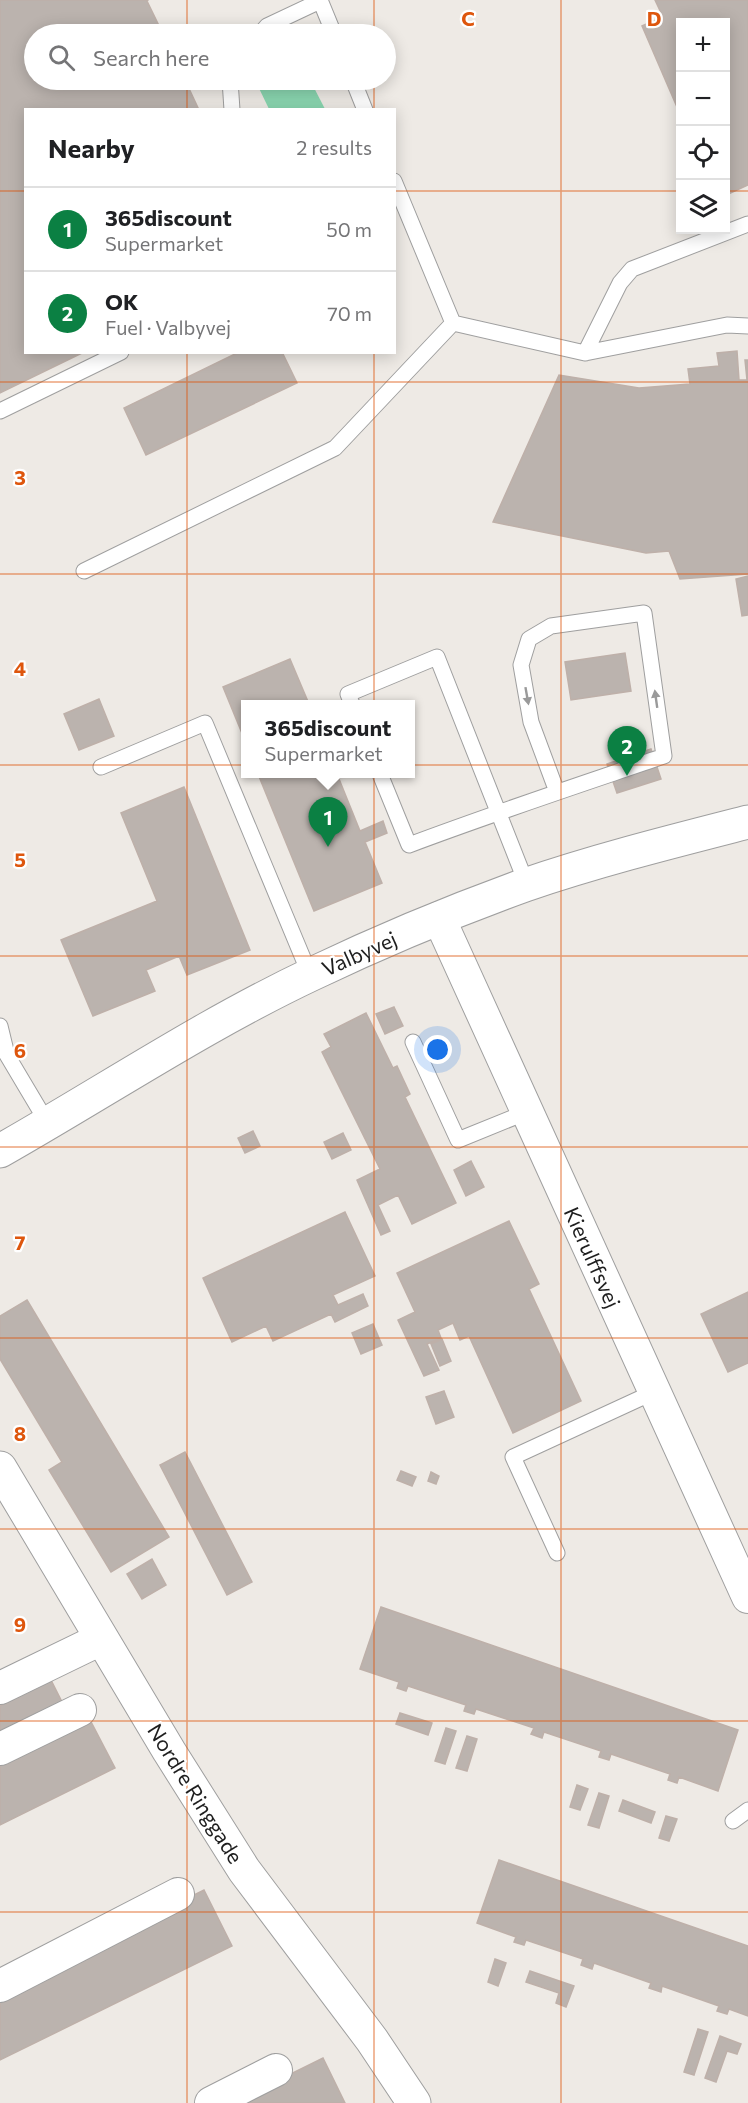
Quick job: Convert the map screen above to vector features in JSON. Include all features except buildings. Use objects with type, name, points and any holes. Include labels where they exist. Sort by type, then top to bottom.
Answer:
[{"type":"street","name":"Valbyvej","points":[[0,1151],[196,1036],[310,975],[439,918],[527,885],[748,822]]},
{"type":"street","name":"Kierulffsvej","points":[[439,918],[748,1597]]},
{"type":"street","name":"Nordre Ringgade","points":[[0,1468],[101,1639],[244,1870],[372,2040],[414,2103]]},
{"type":"street","points":[[0,1688],[101,1639]]},
{"type":"street","points":[[0,1749],[80,1710]]},
{"type":"street","points":[[0,1986],[178,1894]]},
{"type":"street","points":[[211,2103],[276,2070]]},
{"type":"lane","points":[[271,24],[320,1],[330,24]]},
{"type":"lane","points":[[231,90],[232,108]]},
{"type":"lane","points":[[357,90],[364,108]]},
{"type":"lane","points":[[396,186],[453,323]]},
{"type":"lane","points":[[585,353],[620,283],[632,269],[748,224]]},
{"type":"lane","points":[[453,323],[585,353],[727,326],[748,326]]},
{"type":"lane","points":[[84,571],[335,448],[453,323]]},
{"type":"lane","points":[[0,411],[117,354]]},
{"type":"lane","points":[[382,778],[409,845],[498,812],[664,756],[644,613],[551,626],[529,639],[521,665],[531,722],[557,792]]},
{"type":"lane","points":[[350,700],[348,694],[437,657],[527,885]]},
{"type":"lane","points":[[101,767],[205,723],[310,975]]},
{"type":"lane","points":[[0,1026],[7,1055],[48,1124]]},
{"type":"lane","points":[[413,1042],[458,1140],[527,1112]]},
{"type":"lane","points":[[556,1553],[513,1457],[654,1392]]},
{"type":"lane","points":[[733,1821],[748,1810]]},
{"type":"green space","points":[[260,90],[315,90],[324,108],[269,108]]},
{"type":"place","name":"OK","points":[[627,776]]},
{"type":"place","name":"365discount","points":[[328,847]]}]
